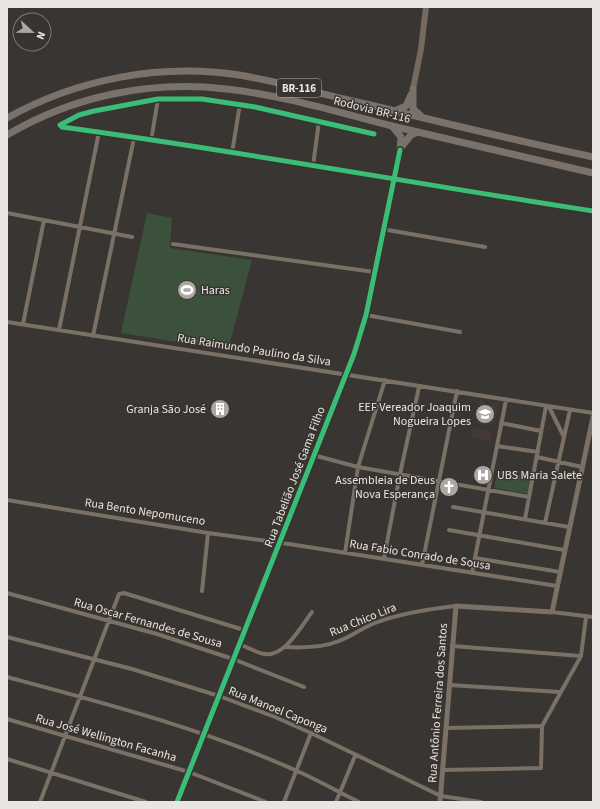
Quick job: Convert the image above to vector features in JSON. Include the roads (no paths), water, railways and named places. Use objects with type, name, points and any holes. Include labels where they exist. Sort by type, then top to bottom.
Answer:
[{"type":"highway","name":"Rodovia BR-116","points":[[7,118],[48,98],[84,86],[137,74],[179,72],[239,75],[593,158]]},
{"type":"highway","name":"Rodovia BR-116","points":[[7,134],[31,120],[72,104],[129,91],[177,87],[226,89],[259,94],[593,173]]},
{"type":"highway","points":[[395,111],[408,104],[413,89]]},
{"type":"highway","points":[[413,89],[413,109],[425,118]]},
{"type":"highway","points":[[392,126],[401,137],[400,150]]},
{"type":"highway","points":[[400,150],[406,139],[411,134],[418,132]]},
{"type":"main road","points":[[413,89],[421,49],[426,7]]},
{"type":"street","points":[[151,141],[158,99]]},
{"type":"street","points":[[374,134],[240,104],[202,99],[158,99],[88,112],[60,125],[62,127],[394,178],[500,198],[593,211]]},
{"type":"street","points":[[232,153],[240,104]]},
{"type":"street","points":[[313,166],[319,121]]},
{"type":"street","points":[[58,330],[99,132]]},
{"type":"street","points":[[93,336],[134,138]]},
{"type":"street","name":"Rua Tabelião José Gama Filho","points":[[177,802],[346,374],[366,315],[382,229],[400,150]]},
{"type":"street","points":[[7,213],[132,237]]},
{"type":"street","points":[[23,324],[44,220]]},
{"type":"street","points":[[382,229],[485,247]]},
{"type":"street","points":[[173,244],[374,272]]},
{"type":"street","points":[[366,315],[460,332]]},
{"type":"street","name":"Rua Raimundo Paulino da Silva","points":[[7,322],[593,413]]},
{"type":"street","points":[[345,552],[358,467],[385,380]]},
{"type":"street","points":[[384,558],[419,387]]},
{"type":"street","points":[[422,565],[457,391]]},
{"type":"street","points":[[472,574],[506,400]]},
{"type":"street","points":[[526,519],[541,431],[547,406]]},
{"type":"street","points":[[547,406],[564,438]]},
{"type":"street","points":[[545,523],[570,410]]},
{"type":"street","points":[[552,612],[593,417]]},
{"type":"street","points":[[501,423],[541,431]]},
{"type":"street","points":[[497,446],[538,452]]},
{"type":"street","points":[[313,455],[358,467],[529,497]]},
{"type":"street","points":[[537,458],[582,467]]},
{"type":"street","name":"Rua Bento Nepomuceno","points":[[7,500],[208,533],[280,543]]},
{"type":"street","points":[[453,507],[569,527]]},
{"type":"street","points":[[449,530],[564,550]]},
{"type":"street","points":[[202,591],[208,533]]},
{"type":"street","name":"Rua Fabio Conrado de Sousa","points":[[280,543],[557,586]]},
{"type":"street","points":[[475,558],[560,572]]},
{"type":"street","name":"Rua Oscar Fernandes de Sousa","points":[[7,593],[157,634],[233,659],[304,687]]},
{"type":"street","points":[[40,802],[117,596],[120,593],[244,630]]},
{"type":"street","name":"Rua Chico Lira","points":[[239,644],[266,654],[275,653],[285,647],[332,644],[368,626],[395,616],[424,610],[456,606],[552,612],[593,617]]},
{"type":"street","name":"Rua Antônio Ferreira dos Santos","points":[[440,802],[456,606]]},
{"type":"street","points":[[285,647],[312,612]]},
{"type":"street","points":[[443,770],[541,768],[542,726],[581,656],[586,616]]},
{"type":"street","name":"Rua Manoel Caponga","points":[[7,637],[132,669],[218,696],[275,717],[311,733],[355,756],[441,796],[481,802]]},
{"type":"street","points":[[452,646],[581,656]]},
{"type":"street","points":[[7,677],[80,696],[203,735],[296,771],[360,802]]},
{"type":"street","points":[[449,685],[560,692]]},
{"type":"street","name":"Rua José Wellington Facanha","points":[[7,719],[189,772],[266,802]]},
{"type":"street","points":[[446,728],[542,726]]},
{"type":"street","points":[[284,802],[311,733]]},
{"type":"street","points":[[336,802],[355,756]]},
{"type":"street","points":[[7,759],[51,774],[146,802]]},
{"type":"place","name":"Haras","points":[[187,290]]},
{"type":"place","name":"Granja São José","points":[[220,409]]},
{"type":"place","name":"EEF Vereador Joaquim Nogueira Lopes","points":[[485,414]]},
{"type":"place","name":"UBS Maria Salete","points":[[483,475]]},
{"type":"place","name":"Assembleia de Deus Nova Esperança","points":[[449,487]]}]
